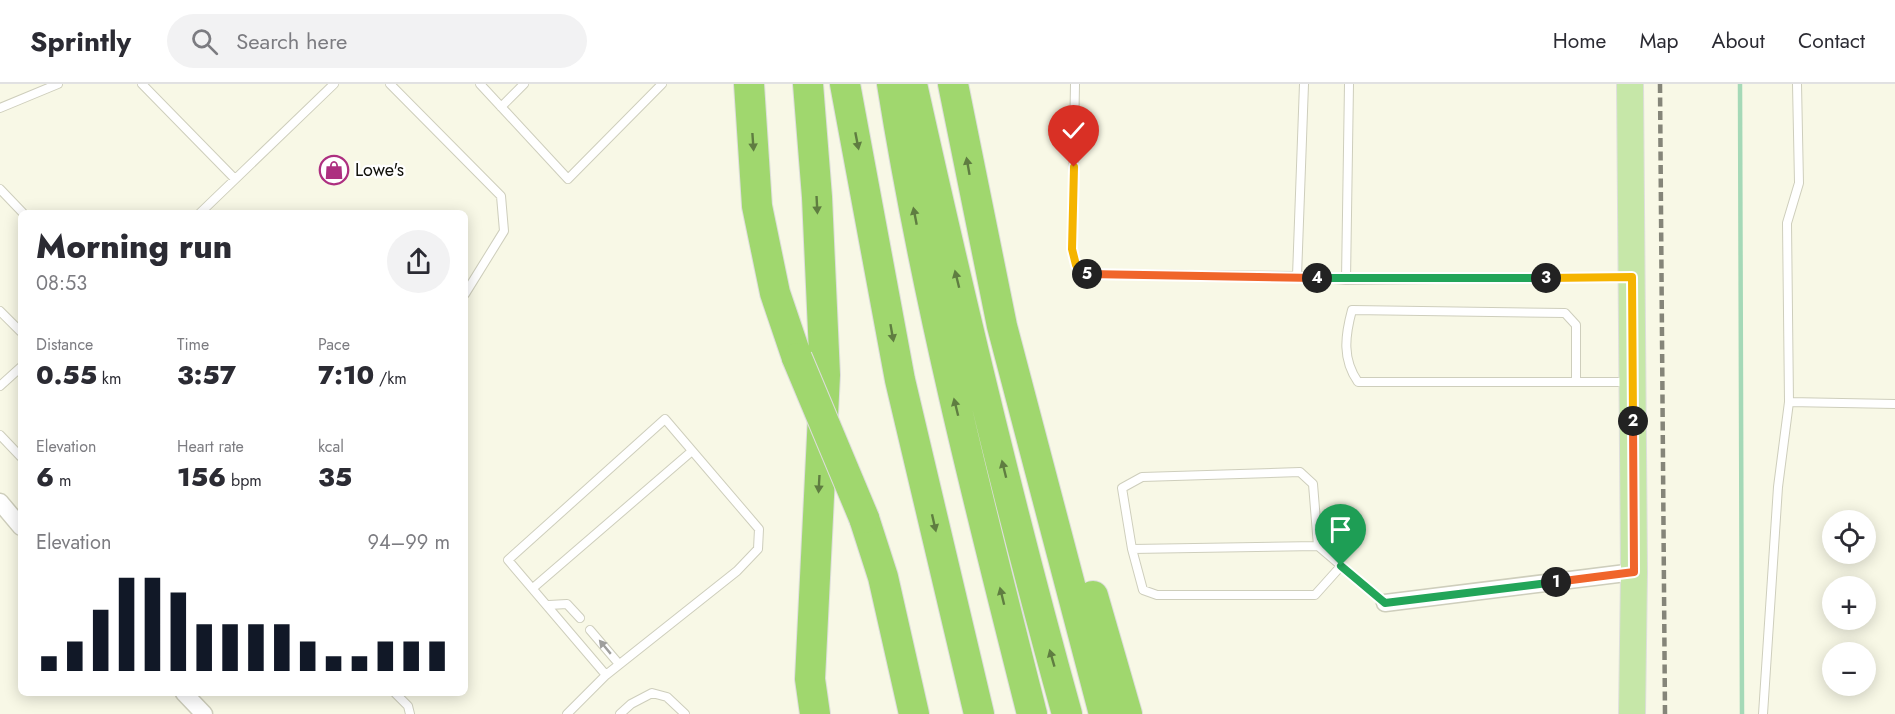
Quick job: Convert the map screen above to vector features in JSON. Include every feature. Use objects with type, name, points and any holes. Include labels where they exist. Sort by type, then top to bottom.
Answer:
[{"type":"highway","points":[[749,84],[758,206],[775,293],[797,358],[864,518],[883,577],[935,714]]},
{"type":"highway","points":[[808,84],[817,197],[825,375],[810,679],[815,714]]},
{"type":"highway","points":[[845,84],[900,380],[979,714]]},
{"type":"highway","points":[[892,84],[906,174],[939,341],[1032,714]]},
{"type":"highway","points":[[912,84],[939,207],[1067,714]]},
{"type":"highway","points":[[953,84],[1002,326],[1104,714]]},
{"type":"highway","points":[[1002,326],[1108,642],[1127,714]]},
{"type":"highway","points":[[883,577],[914,714]]},
{"type":"main road","points":[[1630,84],[1634,572],[1632,714]]},
{"type":"street","points":[[0,502],[18,524]]},
{"type":"street","points":[[1385,603],[1634,572]]},
{"type":"street","points":[[189,696],[204,714]]},
{"type":"lane","points":[[0,108],[58,84]]},
{"type":"lane","points":[[142,84],[235,179]]},
{"type":"lane","points":[[204,210],[334,84]]},
{"type":"lane","points":[[390,84],[501,196],[504,231],[468,289]]},
{"type":"lane","points":[[480,84],[568,179],[662,84]]},
{"type":"lane","points":[[501,107],[524,84]]},
{"type":"lane","points":[[1075,84],[1072,249],[1076,265],[1086,274],[1297,276],[1346,280],[1632,277]]},
{"type":"lane","points":[[1297,276],[1304,84]]},
{"type":"lane","points":[[1346,280],[1349,84]]},
{"type":"lane","points":[[1763,714],[1778,487],[1789,402],[1787,223],[1799,183],[1797,84]]},
{"type":"lane","points":[[0,189],[20,210]]},
{"type":"lane","points":[[1576,382],[1576,325],[1565,313],[1352,310],[1345,336],[1348,368],[1359,382],[1576,382],[1633,382]]},
{"type":"lane","points":[[0,311],[18,329]]},
{"type":"lane","points":[[0,386],[18,371]]},
{"type":"lane","points":[[1789,402],[1895,404]]},
{"type":"lane","points":[[567,714],[606,675],[737,572],[758,549],[759,529],[665,419],[508,560],[549,605],[606,675]]},
{"type":"lane","points":[[0,435],[18,454]]},
{"type":"lane","points":[[534,588],[692,451]]},
{"type":"lane","points":[[1318,546],[1312,484],[1300,472],[1142,477],[1122,488],[1132,549],[1143,590],[1157,595],[1315,595],[1341,566]]},
{"type":"lane","points":[[1132,549],[1318,546],[1385,603]]},
{"type":"lane","points":[[549,605],[567,604],[580,618]]},
{"type":"lane","points":[[591,630],[619,664]]},
{"type":"lane","points":[[620,714],[631,704],[652,693],[667,697],[685,714]]},
{"type":"lane","points":[[399,696],[408,706],[410,714]]},
{"type":"waterway","points":[[1740,84],[1742,714]]},
{"type":"railway","points":[[1660,84],[1665,714]]},
{"type":"place","name":"Lowe's","points":[[334,170]]},
{"type":"route","points":[[1074,167],[1072,249],[1076,265],[1086,274],[1297,276],[1346,280],[1632,277],[1634,572],[1385,603],[1341,566]]}]
